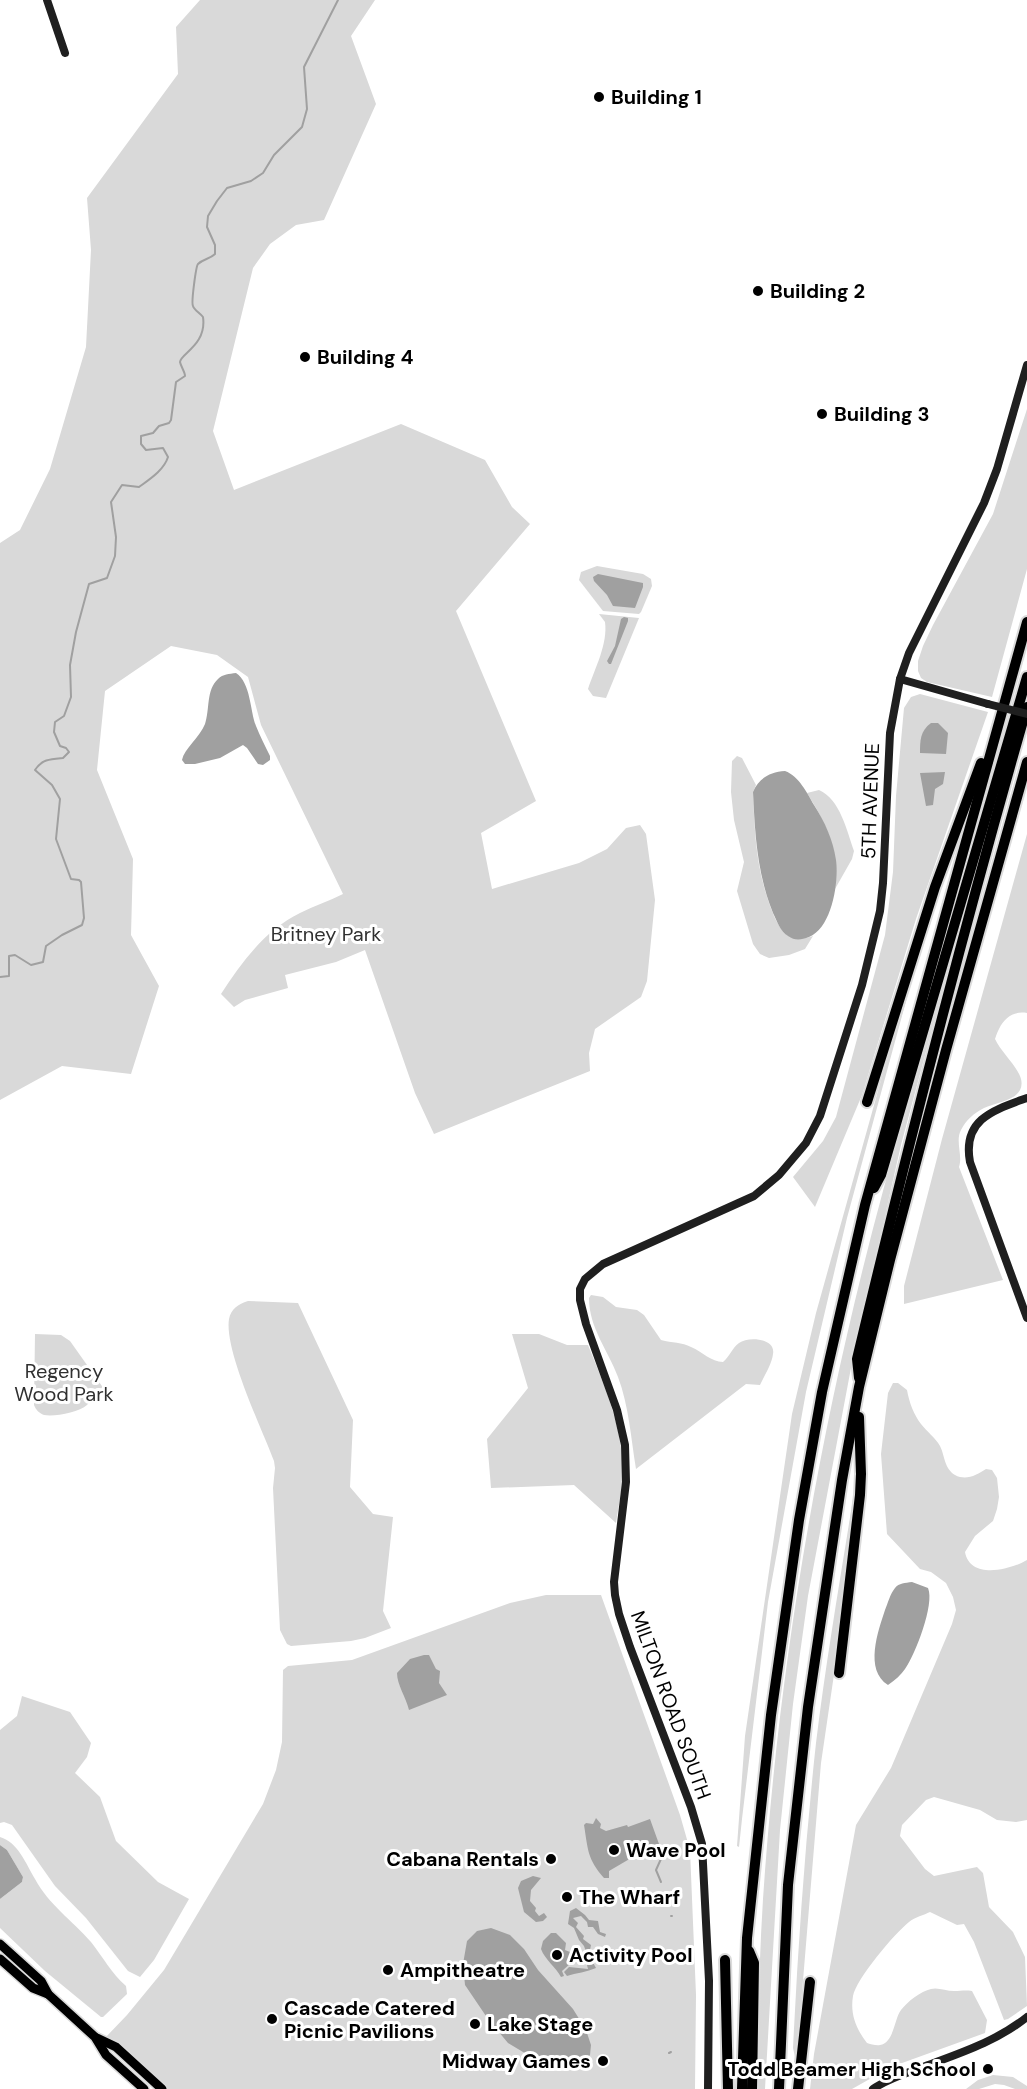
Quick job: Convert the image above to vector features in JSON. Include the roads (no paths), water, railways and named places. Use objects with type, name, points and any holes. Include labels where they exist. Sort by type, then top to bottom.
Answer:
[{"type":"highway","points":[[742,2089],[747,1945],[771,1715],[799,1520],[822,1392],[865,1206],[1027,622]]},
{"type":"highway","points":[[865,1206],[882,1175],[1027,677]]},
{"type":"highway","points":[[867,1102],[935,886],[1005,699]]},
{"type":"highway","points":[[839,1673],[861,1474],[857,1359],[900,1179],[973,900],[1027,707]]},
{"type":"highway","points":[[859,1387],[946,1050],[1027,762]]},
{"type":"highway","points":[[778,2089],[789,1885],[808,1707],[842,1480],[858,1400]]},
{"type":"highway","points":[[747,1945],[754,1963],[752,2089]]},
{"type":"highway","points":[[725,1960],[728,2089]]},
{"type":"highway","points":[[798,2089],[810,1982]]},
{"type":"main road","points":[[0,1944],[41,1981],[48,1994],[95,2037],[106,2055],[144,2089]]},
{"type":"main road","points":[[0,1959],[33,1988],[48,1994]]},
{"type":"main road","points":[[95,2037],[116,2047],[162,2089]]},
{"type":"street","points":[[47,0],[65,53]]},
{"type":"street","name":"5TH AVENUE","points":[[722,1210],[754,1196],[779,1175],[806,1143],[820,1116],[862,985],[880,911],[890,733],[900,679],[909,653],[984,503],[997,469],[1027,365]]},
{"type":"street","points":[[900,679],[1027,714]]},
{"type":"street","points":[[1027,1098],[990,1112],[978,1121],[969,1140],[968,1148],[970,1162],[1027,1318]]},
{"type":"street","name":"MILTON ROAD SOUTH","points":[[708,2089],[709,1981],[702,1844],[691,1807],[650,1703],[619,1614],[614,1582],[625,1492],[625,1445],[617,1410],[586,1324],[580,1300],[580,1289],[585,1279],[603,1264],[722,1210]]},
{"type":"street","points":[[873,2089],[892,2078],[980,2045],[1027,2017]]},
{"type":"waterway","points":[[0,977],[9,976],[9,956],[15,955],[31,965],[43,962],[46,946],[82,925],[84,918],[81,882],[71,879],[56,839],[60,799],[52,785],[35,770],[44,762],[63,758],[69,752],[60,746],[54,732],[55,722],[64,716],[71,697],[70,665],[89,584],[107,578],[115,556],[116,537],[111,502],[122,485],[139,487],[160,470],[168,457],[163,448],[146,450],[141,444],[141,436],[153,433],[159,426],[171,420],[176,382],[185,376],[181,359],[201,335],[203,317],[194,307],[193,298],[198,264],[215,254],[215,245],[207,227],[208,216],[227,188],[251,181],[263,173],[274,155],[302,127],[307,109],[304,67],[338,0]]},
{"type":"waterway","points":[[661,1882],[656,1870],[665,1850],[671,1848]]},
{"type":"place","name":"Building 1","points":[[599,97]]},
{"type":"place","name":"Building 2","points":[[758,291]]},
{"type":"place","name":"Building 4","points":[[305,357]]},
{"type":"place","name":"Building 3","points":[[822,414]]},
{"type":"place","name":"Wave Pool","points":[[614,1850]]},
{"type":"place","name":"Cabana Rentals","points":[[551,1859]]},
{"type":"place","name":"The Wharf","points":[[567,1897]]},
{"type":"place","name":"Activity Pool","points":[[557,1955]]},
{"type":"place","name":"Ampitheatre","points":[[388,1970]]},
{"type":"place","name":"Cascade Catered Picnic Pavilions","points":[[272,2019]]},
{"type":"place","name":"Lake Stage","points":[[475,2024]]},
{"type":"place","name":"Midway Games","points":[[603,2061]]},
{"type":"place","name":"Todd Beamer High School","points":[[988,2069]]},
{"type":"park label","name":"Britney Park","points":[[326,934]]},
{"type":"park label","name":"Regency Wood Park","points":[[64,1382]]}]
